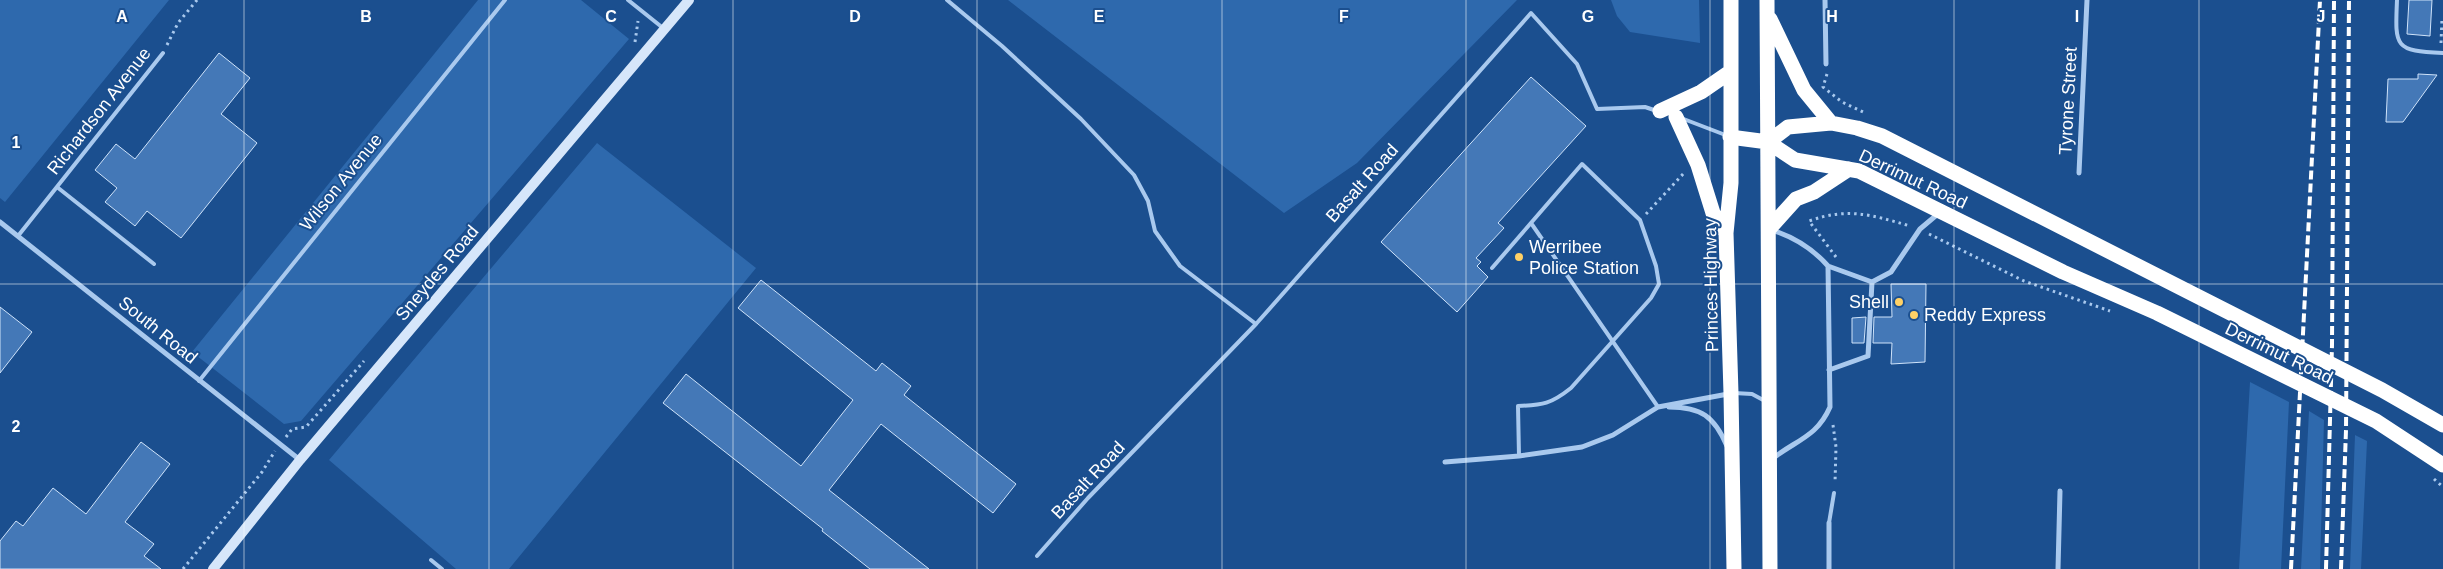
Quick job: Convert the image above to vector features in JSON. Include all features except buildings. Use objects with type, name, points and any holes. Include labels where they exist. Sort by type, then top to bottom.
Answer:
[{"type":"highway","name":"Princes Highway","points":[[1730,0],[1731,183],[1726,233],[1732,393],[1734,569]]},
{"type":"highway","points":[[1767,7],[1804,90],[1831,123]]},
{"type":"highway","points":[[1767,7],[1770,569]]},
{"type":"highway","points":[[1660,111],[1701,92],[1730,72]]},
{"type":"highway","points":[[1676,116],[1698,164],[1713,213],[1726,233]]},
{"type":"highway","name":"Derrimut Road","points":[[2443,425],[2374,386],[1882,136],[1857,128],[1831,123],[1788,127],[1768,142],[1790,158],[1859,171],[2062,272],[2157,313],[2368,418],[2443,465]]},
{"type":"highway","points":[[1730,137],[1768,142]]},
{"type":"highway","points":[[1769,229],[1796,199],[1814,192],[1848,169]]},
{"type":"main road","name":"Sneydes Road","points":[[213,569],[300,460],[690,0]]},
{"type":"street","points":[[1825,0],[1826,64]]},
{"type":"street","name":"Tyrone Street","points":[[2079,173],[2087,0]]},
{"type":"street","points":[[1769,229],[1789,236],[1820,257],[1828,266],[1872,282],[1891,272],[1920,229],[1941,211]]},
{"type":"street","name":"South Road","points":[[0,222],[300,460]]},
{"type":"street","points":[[1770,460],[1822,424],[1830,407],[1828,266]]},
{"type":"street","points":[[1829,370],[1868,356],[1872,282]]},
{"type":"street","points":[[1446,462],[1519,456],[1582,447],[1613,435],[1658,407],[1732,393]]},
{"type":"street","points":[[1658,407],[1690,407],[1705,415],[1720,430],[1733,460]]},
{"type":"street","points":[[2058,569],[2060,491]]},
{"type":"street","points":[[1829,523],[1829,569]]},
{"type":"lane","name":"Wilson Avenue","points":[[199,381],[505,0]]},
{"type":"lane","points":[[628,0],[665,29]]},
{"type":"lane","points":[[947,0],[1002,46],[1081,119],[1134,175],[1148,201],[1155,230],[1180,266],[1256,324]]},
{"type":"lane","points":[[2397,0],[2396,38],[2401,44],[2415,52],[2443,53]]},
{"type":"lane","name":"Basalt Road","points":[[1037,556],[1088,498],[1256,324],[1531,13],[1577,64],[1597,109],[1645,107],[1676,116],[1730,137]]},
{"type":"lane","name":"Richardson Avenue","points":[[18,236],[163,53]]},
{"type":"lane","points":[[1492,268],[1582,164],[1640,220],[1656,266],[1659,284],[1651,298],[1572,388],[1557,399],[1543,405],[1518,406],[1519,456]]},
{"type":"lane","points":[[57,187],[154,264]]},
{"type":"lane","points":[[1531,223],[1658,407]]},
{"type":"lane","points":[[1732,393],[1752,394],[1760,397],[1770,406]]},
{"type":"lane","points":[[1829,523],[1834,493]]},
{"type":"lane","points":[[431,560],[442,569]]},
{"type":"path","name":"Richardson Avenue","points":[[163,53],[178,23],[197,0]]},
{"type":"path","points":[[629,49],[635,42],[641,10]]},
{"type":"path","points":[[2442,18],[2440,48],[2443,53]]},
{"type":"path","points":[[1640,220],[1687,170]]},
{"type":"path","points":[[1828,266],[1836,257],[1810,221],[1825,215],[1867,213],[1920,229],[2024,281],[2112,312]]},
{"type":"path","points":[[183,569],[262,472],[279,444],[292,430],[306,427],[369,355]]},
{"type":"path","points":[[1830,407],[1836,447],[1834,493]]},
{"type":"path","points":[[2431,477],[2443,487]]},
{"type":"shaded area","points":[[0,0],[169,0],[5,202],[0,198]]},
{"type":"shaded area","points":[[478,0],[581,0],[629,39],[301,421],[284,424],[192,352]]},
{"type":"shaded area","points":[[1008,0],[1517,0],[1357,163],[1284,213]]},
{"type":"shaded area","points":[[1611,0],[1699,0],[1700,43],[1630,32],[1617,16]]},
{"type":"shaded area","points":[[597,143],[756,268],[509,569],[456,569],[329,460]]},
{"type":"shaded area","points":[[2250,382],[2289,402],[2281,569],[2239,569]]},
{"type":"shaded area","points":[[2309,411],[2324,420],[2320,569],[2301,569]]},
{"type":"shaded area","points":[[2355,435],[2367,441],[2361,569],[2350,569]]},
{"type":"railway","points":[[2291,569],[2320,0]]},
{"type":"railway","points":[[2326,569],[2332,345],[2334,0]]},
{"type":"railway","points":[[2341,569],[2346,430],[2349,0]]},
{"type":"place","name":"Werribee Police Station","points":[[1519,257]]},
{"type":"place","name":"Shell","points":[[1899,302]]},
{"type":"place","name":"Reddy Express","points":[[1914,315]]}]
